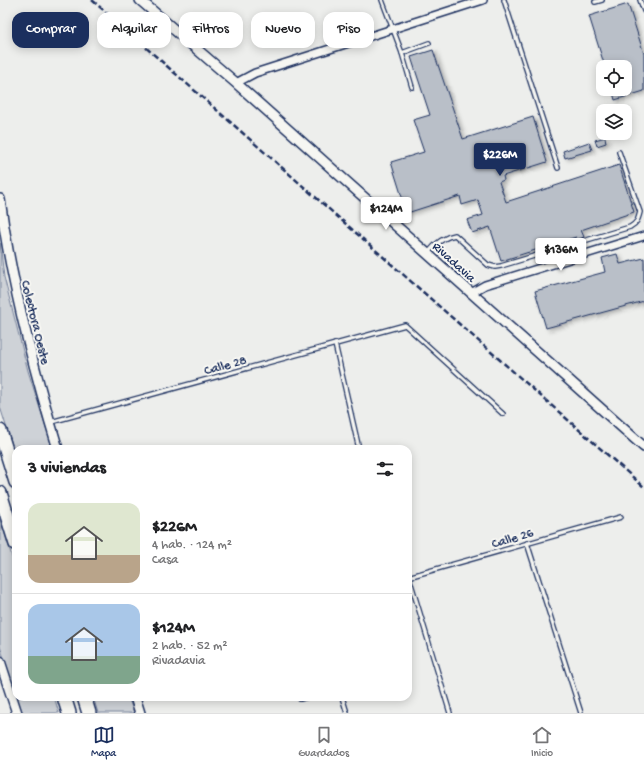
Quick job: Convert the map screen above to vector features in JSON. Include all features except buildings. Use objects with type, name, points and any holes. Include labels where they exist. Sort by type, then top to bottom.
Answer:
[{"type":"highway","points":[[0,431],[12,469]]},
{"type":"highway","points":[[0,493],[12,531]]},
{"type":"highway","points":[[65,701],[69,713]]},
{"type":"highway","points":[[85,701],[89,713]]},
{"type":"street","name":"Rivadavia","points":[[140,0],[236,83],[644,447]]},
{"type":"street","points":[[236,83],[255,73],[483,0]]},
{"type":"street","name":"Colectora Oeste","points":[[0,199],[15,293],[57,445]]},
{"type":"street","points":[[471,293],[485,285],[644,236]]},
{"type":"street","points":[[0,661],[12,698]]},
{"type":"street","points":[[13,701],[17,713]]},
{"type":"street","points":[[136,701],[140,713]]},
{"type":"lane","points":[[382,0],[402,53],[412,87]]},
{"type":"lane","points":[[504,0],[558,168]]},
{"type":"lane","points":[[595,2],[602,0]]},
{"type":"lane","points":[[640,0],[644,11]]},
{"type":"lane","points":[[402,53],[429,43]]},
{"type":"lane","points":[[427,253],[440,240],[455,235],[488,264],[495,267],[636,224],[640,212],[619,152]]},
{"type":"lane","name":"Calle 28","points":[[50,422],[405,325],[503,414]]},
{"type":"lane","points":[[335,344],[358,445]]},
{"type":"lane","name":"Calle 26","points":[[412,576],[621,517]]},
{"type":"lane","points":[[527,543],[581,713]]},
{"type":"lane","points":[[412,590],[450,713]]},
{"type":"lane","points":[[343,701],[347,713]]},
{"type":"shaded area","points":[[0,243],[4,277],[28,371],[52,445],[12,445],[0,407]]},
{"type":"shaded area","points":[[0,519],[12,556],[12,684],[0,646]]},
{"type":"shaded area","points":[[18,701],[55,701],[59,713],[22,713]]},
{"type":"shaded area","points":[[94,701],[130,701],[134,713],[98,713]]},
{"type":"railway","points":[[92,0],[644,487]]}]
